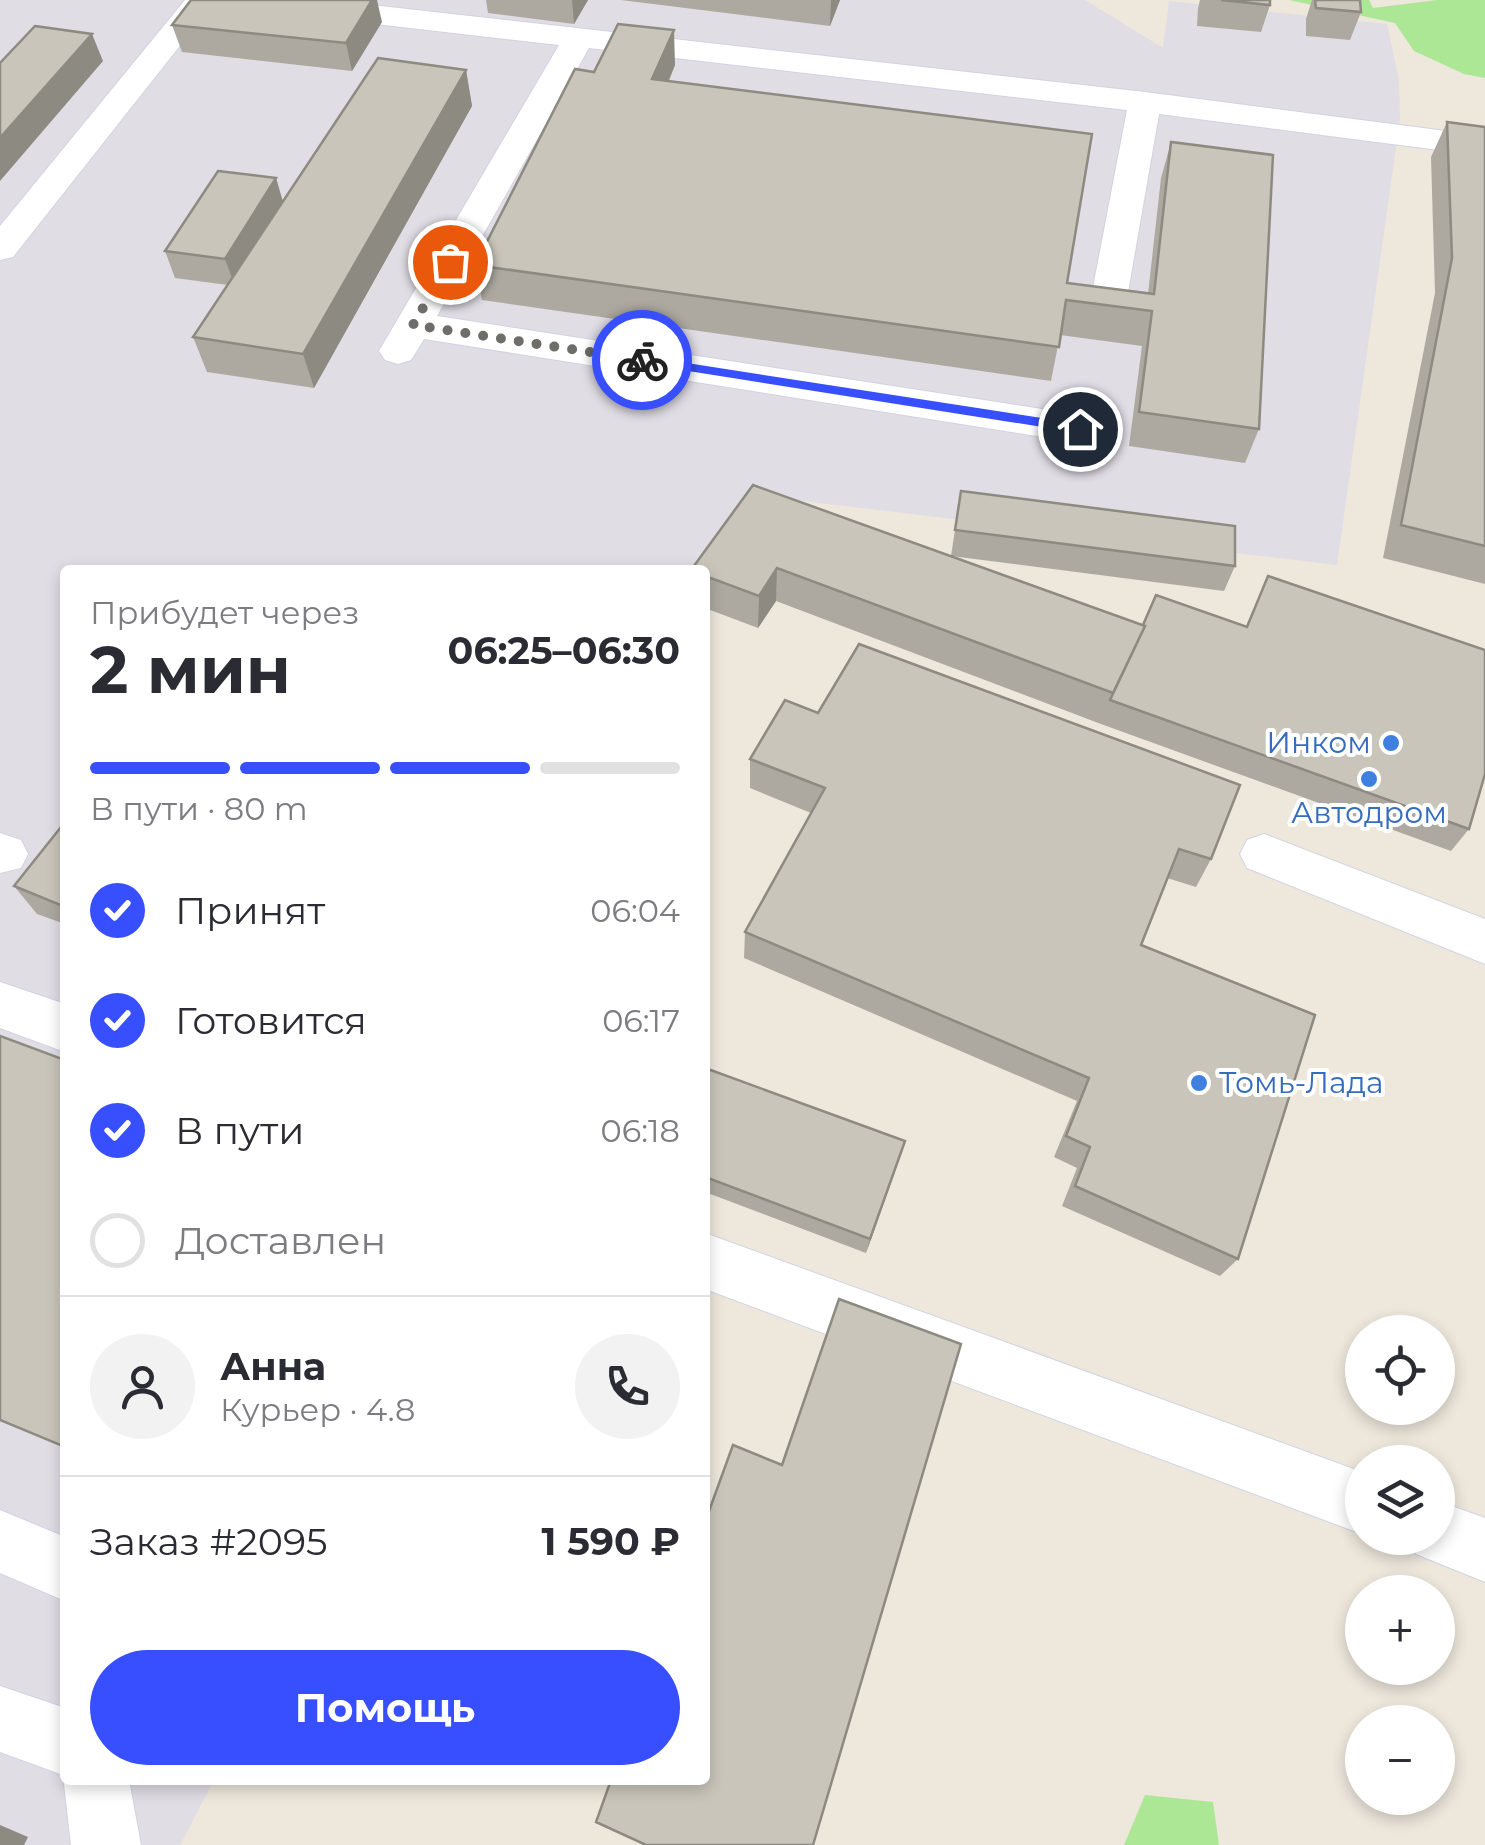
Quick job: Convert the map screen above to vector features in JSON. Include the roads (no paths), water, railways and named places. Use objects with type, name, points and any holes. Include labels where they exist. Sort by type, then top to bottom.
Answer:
[{"type":"lane","points":[[0,249],[201,0]]},
{"type":"lane","points":[[245,0],[1145,102],[1485,146]]},
{"type":"lane","points":[[577,40],[406,338],[1080,429]]},
{"type":"lane","points":[[1109,298],[1145,102]]},
{"type":"lane","points":[[1264,854],[1485,942]]},
{"type":"lane","points":[[0,1005],[60,1026]]},
{"type":"lane","points":[[710,1263],[1345,1498]]},
{"type":"lane","points":[[1455,1539],[1485,1550]]},
{"type":"lane","points":[[0,1541],[60,1567]]},
{"type":"lane","points":[[0,1719],[60,1740]]},
{"type":"lane","points":[[96,1785],[106,1845]]},
{"type":"place","name":"Инком","points":[[1391,743]]},
{"type":"place","name":"Автодром","points":[[1369,779]]},
{"type":"place","name":"Томь-Лада","points":[[1199,1083]]}]
